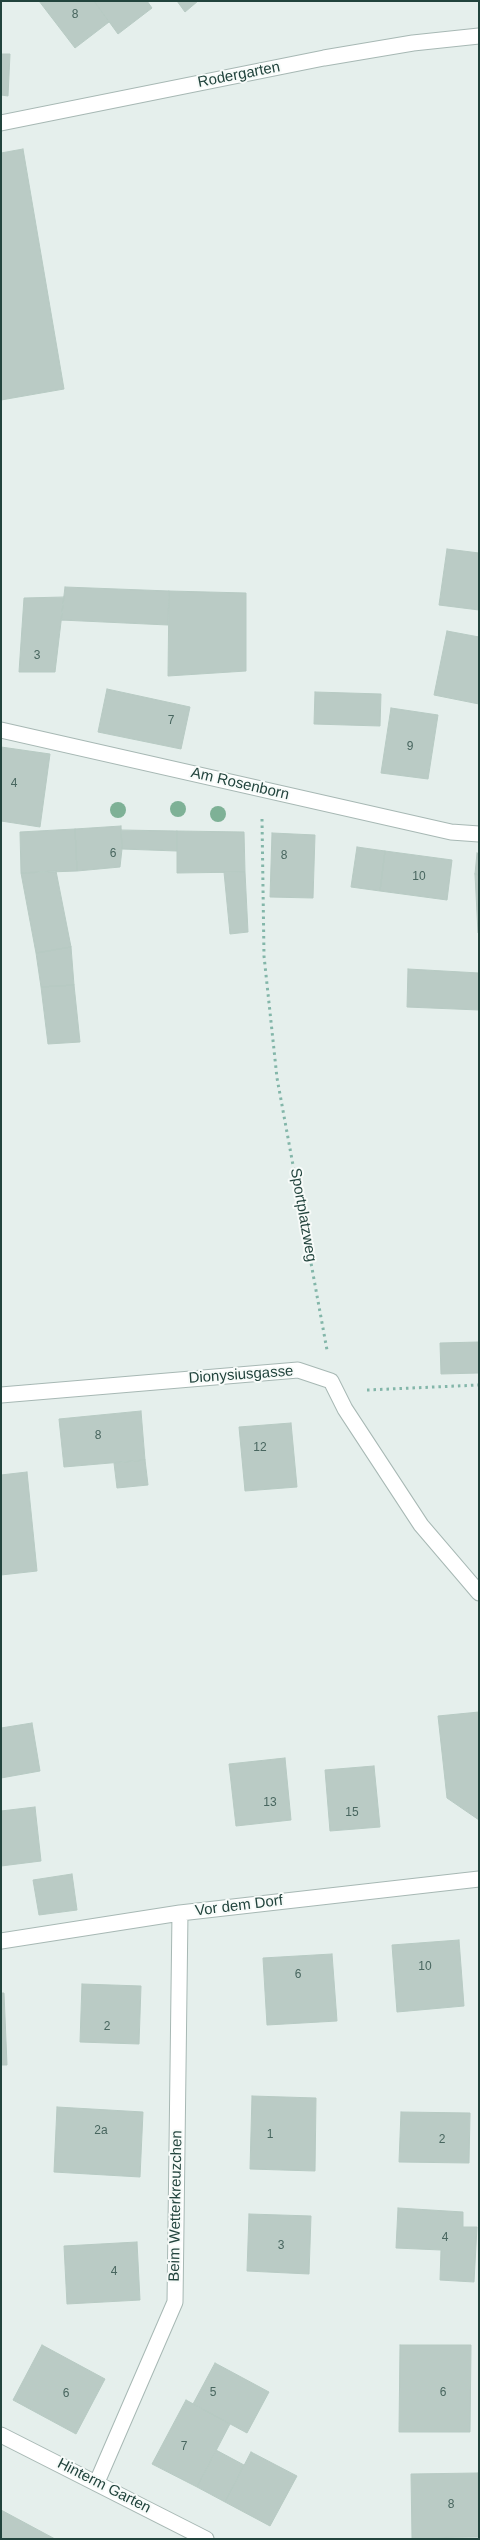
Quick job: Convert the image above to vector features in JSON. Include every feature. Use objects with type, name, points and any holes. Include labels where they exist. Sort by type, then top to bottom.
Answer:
[{"type":"street","name":"Rodergarten","points":[[1,123],[324,58],[413,43],[479,36]]},
{"type":"street","name":"Am Rosenborn","points":[[1,730],[451,832],[479,834]]},
{"type":"street","name":"Dionysiusgasse","points":[[1,1395],[298,1370],[331,1381]]},
{"type":"street","points":[[331,1381],[345,1409],[422,1525],[479,1593]]},
{"type":"street","name":"Vor dem Dorf","points":[[1,1941],[180,1913],[479,1879]]},
{"type":"street","name":"Beim Wetterkreuzchen","points":[[97,2482],[175,2302],[180,1913]]},
{"type":"street","name":"Hinterm Garten","points":[[1,2435],[97,2482],[206,2539]]},
{"type":"path","name":"Sportplatzweg","points":[[271,792],[262,817],[264,956],[277,1078],[331,1381]]},
{"type":"path","points":[[331,1381],[355,1390],[479,1385]]},
{"type":"building","points":[[39,1],[94,1],[109,22],[75,48]]},
{"type":"building","points":[[94,1],[147,1],[152,8],[118,34]]},
{"type":"building","points":[[177,1],[198,1],[185,12]]},
{"type":"building","points":[[1,54],[10,54],[8,96],[1,95]]},
{"type":"building","points":[[23,149],[64,389],[1,400],[1,153]]},
{"type":"building","points":[[447,549],[479,553],[479,610],[439,605]]},
{"type":"building","points":[[65,587],[169,591],[168,625],[61,620]]},
{"type":"building","points":[[169,591],[246,593],[246,671],[168,676]]},
{"type":"building","points":[[64,597],[55,672],[19,672],[24,598]]},
{"type":"building","points":[[447,631],[479,637],[479,704],[434,695]]},
{"type":"building","points":[[107,689],[190,707],[181,749],[98,732]]},
{"type":"building","points":[[315,692],[381,694],[380,726],[314,724]]},
{"type":"building","points":[[391,708],[438,715],[428,779],[381,773]]},
{"type":"building","points":[[1,747],[50,754],[40,827],[1,821]]},
{"type":"building","points":[[121,826],[122,849],[120,867],[77,871],[75,829]]},
{"type":"building","points":[[75,829],[77,871],[21,873],[20,832]]},
{"type":"building","points":[[121,830],[177,831],[177,851],[122,849]]},
{"type":"building","points":[[177,831],[244,832],[245,872],[177,873]]},
{"type":"building","points":[[272,833],[315,835],[313,898],[270,897]]},
{"type":"building","points":[[357,847],[385,851],[380,891],[351,887]]},
{"type":"building","points":[[385,851],[452,860],[447,900],[380,891]]},
{"type":"building","points":[[477,853],[479,854],[479,875],[475,874]]},
{"type":"building","points":[[56,871],[71,947],[36,953],[21,873]]},
{"type":"building","points":[[224,872],[245,872],[248,932],[230,934]]},
{"type":"building","points":[[475,874],[479,875],[479,933],[478,933]]},
{"type":"building","points":[[71,947],[74,985],[41,987],[36,953]]},
{"type":"building","points":[[408,969],[479,973],[479,1010],[407,1007]]},
{"type":"building","points":[[74,985],[80,1042],[48,1044],[41,987]]},
{"type":"building","points":[[479,1342],[479,1373],[441,1374],[440,1343]]},
{"type":"building","points":[[141,1411],[145,1460],[64,1467],[59,1419]]},
{"type":"building","points":[[291,1423],[297,1487],[245,1491],[239,1427]]},
{"type":"building","points":[[145,1460],[148,1485],[117,1488],[114,1463]]},
{"type":"building","points":[[27,1472],[37,1571],[1,1575],[1,1475]]},
{"type":"building","points":[[479,1712],[479,1820],[447,1798],[438,1716]]},
{"type":"building","points":[[32,1723],[40,1771],[1,1778],[1,1728]]},
{"type":"building","points":[[285,1758],[291,1820],[236,1826],[229,1764]]},
{"type":"building","points":[[374,1766],[380,1827],[330,1831],[325,1770]]},
{"type":"building","points":[[35,1807],[41,1861],[1,1866],[1,1811]]},
{"type":"building","points":[[72,1874],[77,1910],[39,1915],[33,1880]]},
{"type":"building","points":[[459,1940],[464,2006],[397,2012],[392,1945]]},
{"type":"building","points":[[332,1954],[337,2021],[267,2025],[263,1958]]},
{"type":"building","points":[[82,1984],[141,1986],[139,2044],[80,2042]]},
{"type":"building","points":[[1,1993],[4,1993],[7,2065],[1,2065]]},
{"type":"building","points":[[252,2096],[316,2098],[315,2171],[250,2169]]},
{"type":"building","points":[[57,2107],[143,2112],[140,2177],[54,2172]]},
{"type":"building","points":[[401,2112],[470,2113],[469,2163],[399,2162]]},
{"type":"building","points":[[398,2208],[463,2212],[463,2227],[477,2227],[474,2282],[440,2280],[441,2250],[396,2248]]},
{"type":"building","points":[[249,2214],[311,2216],[309,2274],[247,2271]]},
{"type":"building","points":[[137,2242],[140,2300],[67,2304],[64,2246]]},
{"type":"building","points":[[42,2345],[105,2379],[76,2434],[13,2400]]},
{"type":"building","points":[[400,2345],[471,2345],[470,2432],[399,2432]]},
{"type":"building","points":[[215,2363],[269,2392],[247,2433],[193,2404]]},
{"type":"building","points":[[186,2400],[230,2424],[197,2487],[152,2464]]},
{"type":"building","points":[[216,2450],[244,2465],[225,2502],[197,2487]]},
{"type":"building","points":[[251,2452],[297,2476],[270,2526],[225,2502]]},
{"type":"building","points":[[478,2473],[479,2537],[412,2538],[411,2474]]},
{"type":"building","points":[[1,2510],[55,2539],[1,2539]]}]
